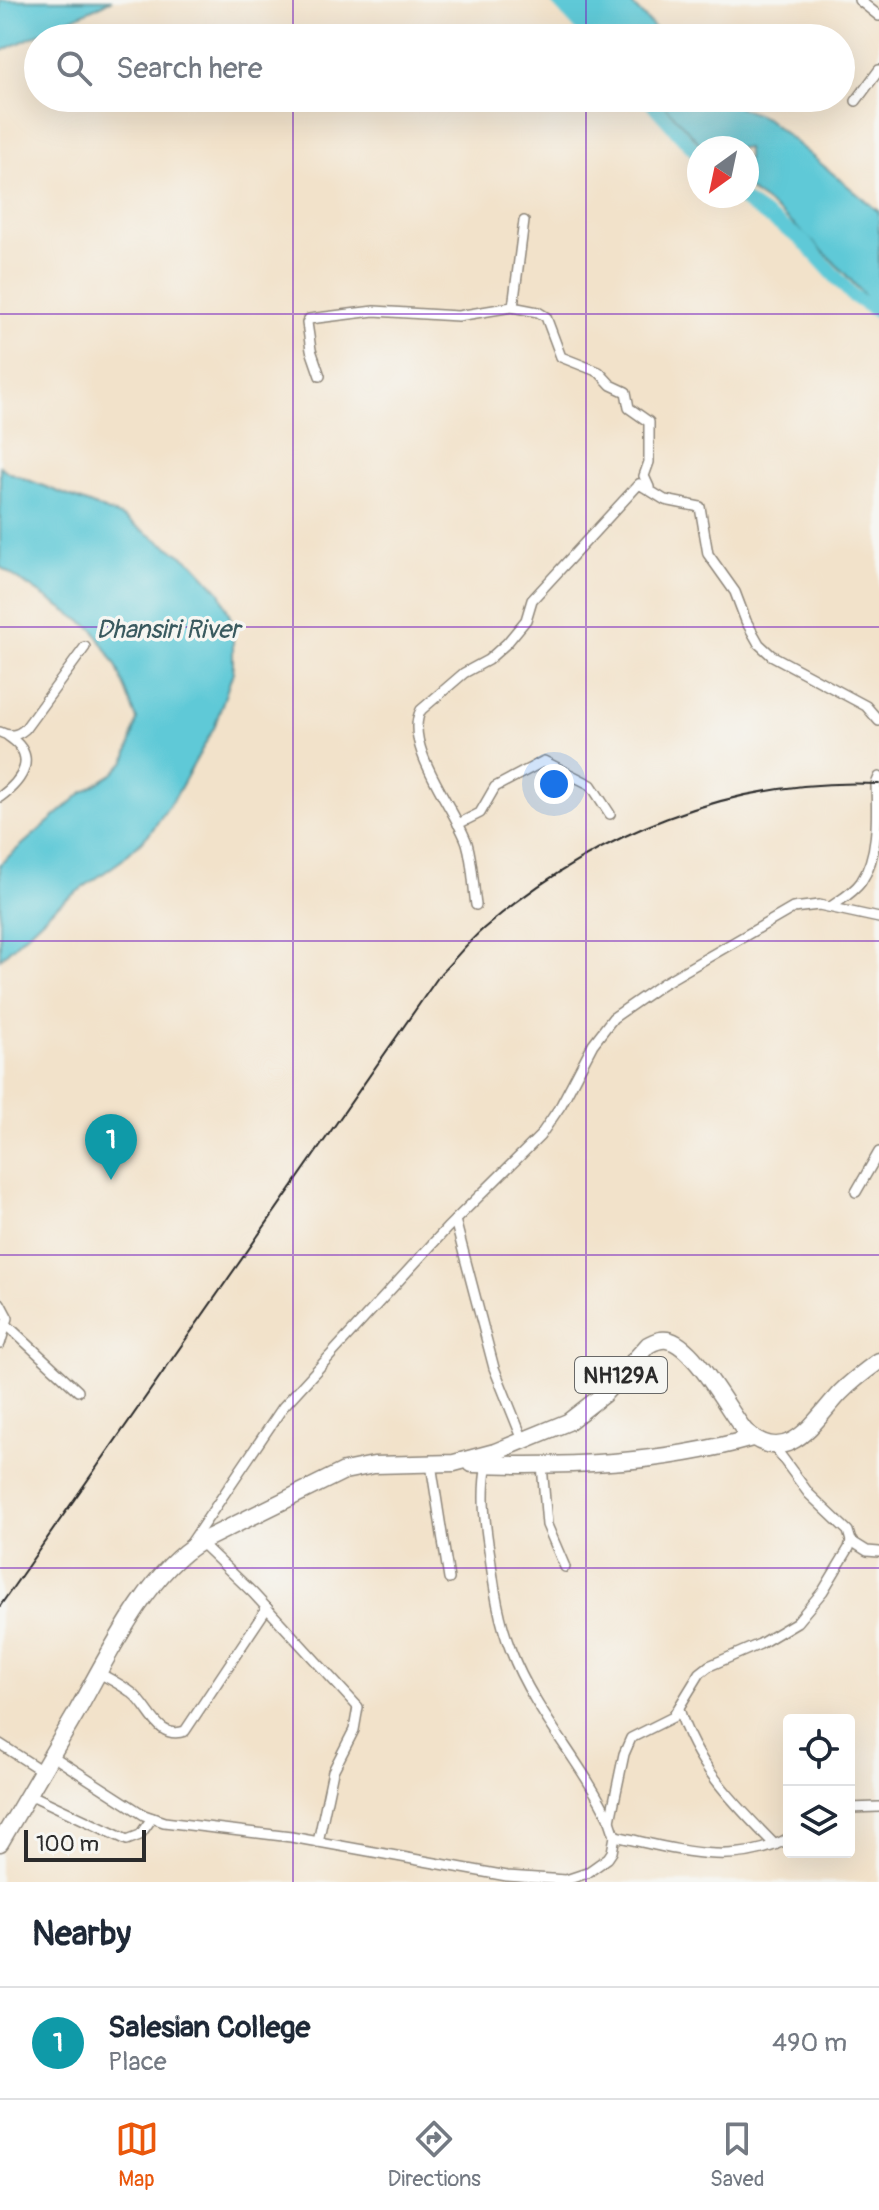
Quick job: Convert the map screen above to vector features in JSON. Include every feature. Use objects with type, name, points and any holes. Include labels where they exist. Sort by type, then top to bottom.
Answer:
[{"type":"highway","name":"NH129A","points":[[0,1843],[99,1673],[159,1578],[194,1546],[344,1471],[374,1465],[542,1465],[637,1460],[708,1450],[752,1438],[686,1351],[668,1340],[659,1340],[648,1345],[604,1394],[580,1415],[480,1457],[454,1463]]},
{"type":"highway","points":[[752,1438],[773,1445],[791,1443],[849,1384],[879,1361]]},
{"type":"street","points":[[859,0],[879,16]]},
{"type":"street","points":[[856,101],[879,70]]},
{"type":"street","points":[[513,307],[524,221]]},
{"type":"street","points":[[320,376],[311,350],[309,319],[374,311],[458,316],[513,307],[543,314],[561,357],[599,372],[611,385],[627,393],[629,408],[650,424],[649,462],[644,476],[650,490]]},
{"type":"street","points":[[476,905],[469,851],[419,745],[416,726],[419,714],[464,673],[488,660],[507,643],[526,620],[535,596],[640,484],[665,500],[700,507],[708,554],[731,586],[752,634],[765,651],[866,706],[879,721]]},
{"type":"street","points":[[4,734],[19,735],[25,729],[85,647]]},
{"type":"street","points":[[0,797],[17,782],[26,763],[23,750],[4,734]]},
{"type":"street","points":[[458,824],[480,813],[495,787],[544,761],[591,785],[610,814]]},
{"type":"street","points":[[832,906],[857,887],[873,859],[876,784],[879,777]]},
{"type":"street","points":[[318,1842],[333,1771],[354,1730],[358,1707],[267,1608],[194,1546],[283,1407],[455,1220],[540,1136],[561,1105],[593,1044],[620,1012],[783,912],[806,904],[832,906],[879,918]]},
{"type":"street","points":[[856,1192],[879,1152]]},
{"type":"street","points":[[455,1220],[494,1368],[523,1440]]},
{"type":"street","points":[[0,1303],[8,1318],[0,1344]]},
{"type":"street","points":[[8,1326],[78,1391]]},
{"type":"street","points":[[773,1445],[809,1494],[848,1531],[851,1541],[867,1551],[879,1552]]},
{"type":"street","points":[[431,1464],[449,1579]]},
{"type":"street","points":[[51,1755],[152,1818],[318,1842],[470,1871],[547,1881],[569,1881],[587,1873],[608,1858],[615,1836],[610,1821],[535,1698],[510,1650],[498,1608],[487,1535],[483,1486],[487,1464]]},
{"type":"street","points":[[542,1465],[547,1525],[565,1567]]},
{"type":"street","points":[[610,1821],[628,1741],[636,1734],[668,1722],[704,1669],[773,1637],[805,1614],[833,1577],[851,1541]]},
{"type":"street","points":[[99,1673],[133,1693],[163,1730],[178,1734],[185,1731],[267,1608]]},
{"type":"street","points":[[679,1709],[691,1744],[721,1789],[775,1845]]},
{"type":"street","points":[[0,1744],[42,1771]]},
{"type":"street","points":[[29,1794],[127,1840],[140,1835],[152,1818]]},
{"type":"street","points":[[855,1808],[879,1807]]},
{"type":"street","points":[[615,1836],[699,1855],[742,1853],[783,1841]]},
{"type":"water","points":[[0,0],[112,0],[60,24],[24,24],[24,41],[0,52]]},
{"type":"water","points":[[557,0],[628,0],[651,24],[581,24]]},
{"type":"water","points":[[670,112],[751,112],[766,118],[879,212],[879,314],[850,278],[784,216],[759,197],[759,136],[693,136]]},
{"type":"water","name":"Dhansiri River","points":[[0,466],[8,472],[122,517],[193,563],[220,592],[233,624],[233,672],[214,728],[177,794],[150,833],[122,860],[54,908],[0,959],[0,864],[82,793],[114,773],[126,760],[137,720],[116,665],[93,629],[0,567]]},
{"type":"waterway","name":"Dhansiri River","points":[[557,0],[579,24]]},
{"type":"waterway","name":"Dhansiri River","points":[[660,112],[687,142]]},
{"type":"waterway","name":"Dhansiri River","points":[[755,208],[802,240],[853,296],[879,313]]},
{"type":"railway","points":[[0,1606],[441,973],[477,934],[526,895],[571,865],[667,818],[771,790],[824,784],[879,784]]},
{"type":"place","name":"Salesian College","points":[[111,1180]]}]
